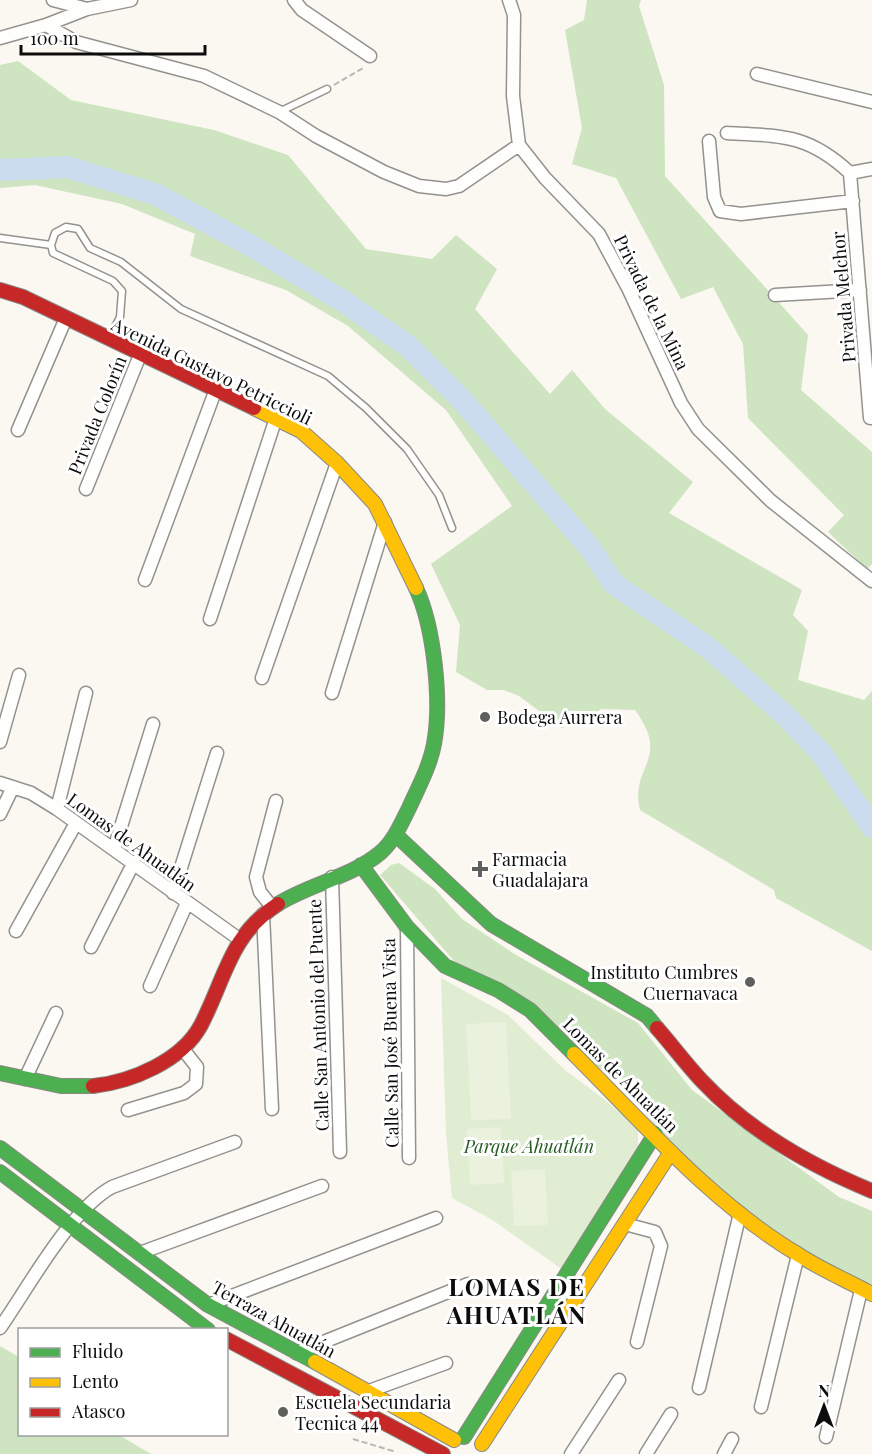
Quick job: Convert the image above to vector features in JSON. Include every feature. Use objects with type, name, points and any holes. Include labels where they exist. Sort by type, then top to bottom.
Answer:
[{"type":"street","points":[[53,0],[87,9]]},
{"type":"street","points":[[0,38],[46,25],[87,9],[131,0]]},
{"type":"street","points":[[294,0],[302,10],[370,56]]},
{"type":"street","points":[[46,25],[76,42],[204,76],[279,112],[316,136],[384,172],[419,186],[438,189],[453,187],[469,181],[519,146],[513,96],[514,15],[509,0]]},
{"type":"street","points":[[757,74],[872,102]]},
{"type":"street","points":[[727,133],[770,135],[803,140],[829,154],[850,173],[872,169]]},
{"type":"street","points":[[709,141],[714,197],[720,211],[741,214],[853,201]]},
{"type":"street","name":"Privada de la Mina","points":[[519,146],[545,178],[599,234],[629,290],[681,403],[698,429],[771,501],[872,582]]},
{"type":"street","name":"Privada Melchor","points":[[850,173],[870,418]]},
{"type":"street","name":"Avenida Gustavo Petriccioli","points":[[0,290],[23,297],[108,340],[216,388],[302,431],[338,463],[375,504],[386,521],[425,608],[431,632],[437,721],[434,746],[422,780],[396,835],[380,853],[362,865],[332,877],[268,911],[239,939]]},
{"type":"street","points":[[775,295],[860,290]]},
{"type":"street","points":[[18,430],[66,318]]},
{"type":"street","name":"Privada Colorín","points":[[86,489],[140,355]]},
{"type":"street","points":[[146,580],[216,388]]},
{"type":"street","points":[[210,619],[276,418]]},
{"type":"street","points":[[262,678],[338,463]]},
{"type":"street","points":[[332,693],[386,521]]},
{"type":"street","points":[[0,742],[18,675]]},
{"type":"street","points":[[57,809],[86,693]]},
{"type":"street","points":[[114,849],[153,724]]},
{"type":"street","points":[[173,893],[217,753]]},
{"type":"street","name":"Lomas de Ahuatlán","points":[[0,783],[31,793],[57,809],[239,939]]},
{"type":"street","points":[[0,814],[14,788]]},
{"type":"street","points":[[272,1109],[268,911],[256,877],[276,801]]},
{"type":"street","points":[[16,931],[76,824]]},
{"type":"street","points":[[396,835],[491,924],[646,1016],[703,1082],[760,1130],[828,1173],[872,1191]]},
{"type":"street","points":[[91,947],[134,862]]},
{"type":"street","name":"Lomas de Ahuatlán","points":[[362,865],[406,927],[445,966],[498,990],[530,1010],[655,1134],[670,1152],[740,1213],[798,1255],[866,1292]]},
{"type":"street","name":"Calle San Antonio del Puente","points":[[332,877],[340,1152]]},
{"type":"street","points":[[150,986],[188,903]]},
{"type":"street","name":"Calle San José Buena Vista","points":[[406,927],[410,1158]]},
{"type":"street","points":[[0,1073],[61,1086],[102,1085],[132,1078],[182,1048],[200,1028],[239,939]]},
{"type":"street","points":[[25,1079],[56,1013]]},
{"type":"street","points":[[128,1110],[184,1093],[196,1084],[197,1067],[182,1048]]},
{"type":"street","points":[[228,1341],[444,1454],[459,1438],[655,1134]]},
{"type":"street","points":[[0,1328],[83,1210],[112,1187],[235,1142]]},
{"type":"street","name":"Terraza Ahuatlán","points":[[0,1148],[208,1305],[459,1438],[477,1440],[484,1449]]},
{"type":"street","points":[[484,1449],[670,1152]]},
{"type":"street","points":[[0,1172],[207,1328]]},
{"type":"street","points":[[140,1253],[322,1186]]},
{"type":"street","points":[[699,1388],[740,1213]]},
{"type":"street","points":[[208,1305],[436,1218]]},
{"type":"street","points":[[626,1224],[655,1233],[660,1238],[661,1245],[637,1342]]},
{"type":"street","points":[[761,1407],[798,1255]]},
{"type":"street","points":[[296,1353],[468,1284]]},
{"type":"street","points":[[826,1437],[866,1292]]},
{"type":"street","points":[[369,1391],[446,1363]]},
{"type":"street","points":[[571,1454],[619,1380]]},
{"type":"street","points":[[646,1454],[671,1414]]},
{"type":"street","points":[[724,1454],[732,1439]]},
{"type":"lane","points":[[279,112],[327,89]]},
{"type":"lane","points":[[108,340],[120,317],[122,291],[113,281],[53,253],[51,245],[55,233],[66,227],[78,229],[90,248],[120,262],[182,309],[328,376],[366,408],[406,449],[439,495],[452,528]]},
{"type":"lane","points":[[0,238],[51,245]]},
{"type":"path","points":[[327,89],[364,68],[370,56]]},
{"type":"path","points":[[353,1439],[393,1451],[392,1454]]},
{"type":"green space","points":[[587,0],[641,0],[639,6],[664,85],[665,176],[808,335],[801,390],[872,452],[872,564],[867,569],[828,532],[844,515],[748,418],[743,344],[713,287],[681,299],[616,178],[572,164],[582,128],[565,30],[584,20]]},
{"type":"green space","points":[[18,61],[71,100],[214,130],[288,155],[366,249],[432,259],[456,235],[497,269],[475,309],[550,394],[572,370],[605,409],[693,482],[669,513],[802,590],[793,615],[808,631],[798,680],[864,700],[872,691],[872,951],[776,898],[774,890],[640,810],[638,795],[650,752],[650,741],[635,710],[601,709],[586,720],[562,728],[519,696],[504,690],[487,690],[456,672],[460,625],[431,564],[512,506],[446,410],[348,326],[286,290],[190,256],[195,234],[122,204],[35,185],[0,188],[0,65]]},
{"type":"green space","points":[[399,863],[435,889],[462,919],[516,955],[638,1023],[692,1090],[839,1197],[872,1211],[872,1291],[797,1250],[685,1163],[633,1098],[601,1069],[454,961],[380,875],[391,865]]},
{"type":"green space","name":"Parque Ahuatlán","points":[[441,978],[508,1015],[565,1070],[604,1099],[638,1129],[638,1146],[563,1270],[491,1219],[452,1198],[446,1134]]},
{"type":"green space","points":[[506,1022],[511,1119],[471,1120],[466,1024]]},
{"type":"green space","points":[[501,1127],[504,1183],[470,1185],[467,1129]]},
{"type":"green space","points":[[545,1169],[548,1225],[514,1226],[511,1171]]},
{"type":"green space","points":[[0,1346],[18,1356],[18,1436],[121,1436],[151,1454],[0,1454]]},
{"type":"waterway","points":[[0,170],[67,167],[155,194],[250,245],[343,301],[408,346],[463,401],[590,548],[614,584],[710,649],[786,716],[821,753],[872,827]]},
{"type":"traffic: fast","points":[[278,904],[356,868],[380,853],[397,832],[423,777],[434,744],[437,686],[428,623],[416,588]]},
{"type":"traffic: fast","points":[[396,835],[491,924],[647,1016],[657,1028]]},
{"type":"traffic: fast","points":[[361,865],[407,927],[445,966],[498,990],[530,1010],[574,1054]]},
{"type":"traffic: fast","points":[[0,1073],[61,1086],[93,1086]]},
{"type":"traffic: fast","points":[[464,1437],[655,1134]]},
{"type":"traffic: fast","points":[[0,1148],[208,1305],[315,1362]]},
{"type":"traffic: fast","points":[[0,1172],[205,1328]]},
{"type":"traffic: slow","points":[[254,408],[301,431],[337,463],[375,504],[416,588]]},
{"type":"traffic: slow","points":[[574,1054],[680,1162],[737,1212],[768,1235],[826,1271],[872,1294]]},
{"type":"traffic: slow","points":[[482,1444],[671,1152]]},
{"type":"traffic: slow","points":[[315,1362],[454,1440]]},
{"type":"traffic: jam","points":[[0,290],[23,297],[254,408]]},
{"type":"traffic: jam","points":[[93,1086],[123,1080],[154,1068],[181,1049],[201,1025],[239,944],[262,916],[278,904]]},
{"type":"traffic: jam","points":[[657,1028],[702,1081],[720,1099],[760,1131],[826,1170],[872,1191]]},
{"type":"traffic: jam","points":[[228,1340],[443,1454]]},
{"type":"place","name":"Bodega Aurrera","points":[[485,717]]},
{"type":"place","name":"Farmacia Guadalajara","points":[[480,869]]},
{"type":"place","name":"Instituto Cumbres Cuernavaca","points":[[750,982]]},
{"type":"place","name":"Escuela Secundaria Tecnica 44","points":[[283,1412]]},
{"type":"district","name":"LOMAS DE AHUATLÁN","points":[[517,1300]]}]
